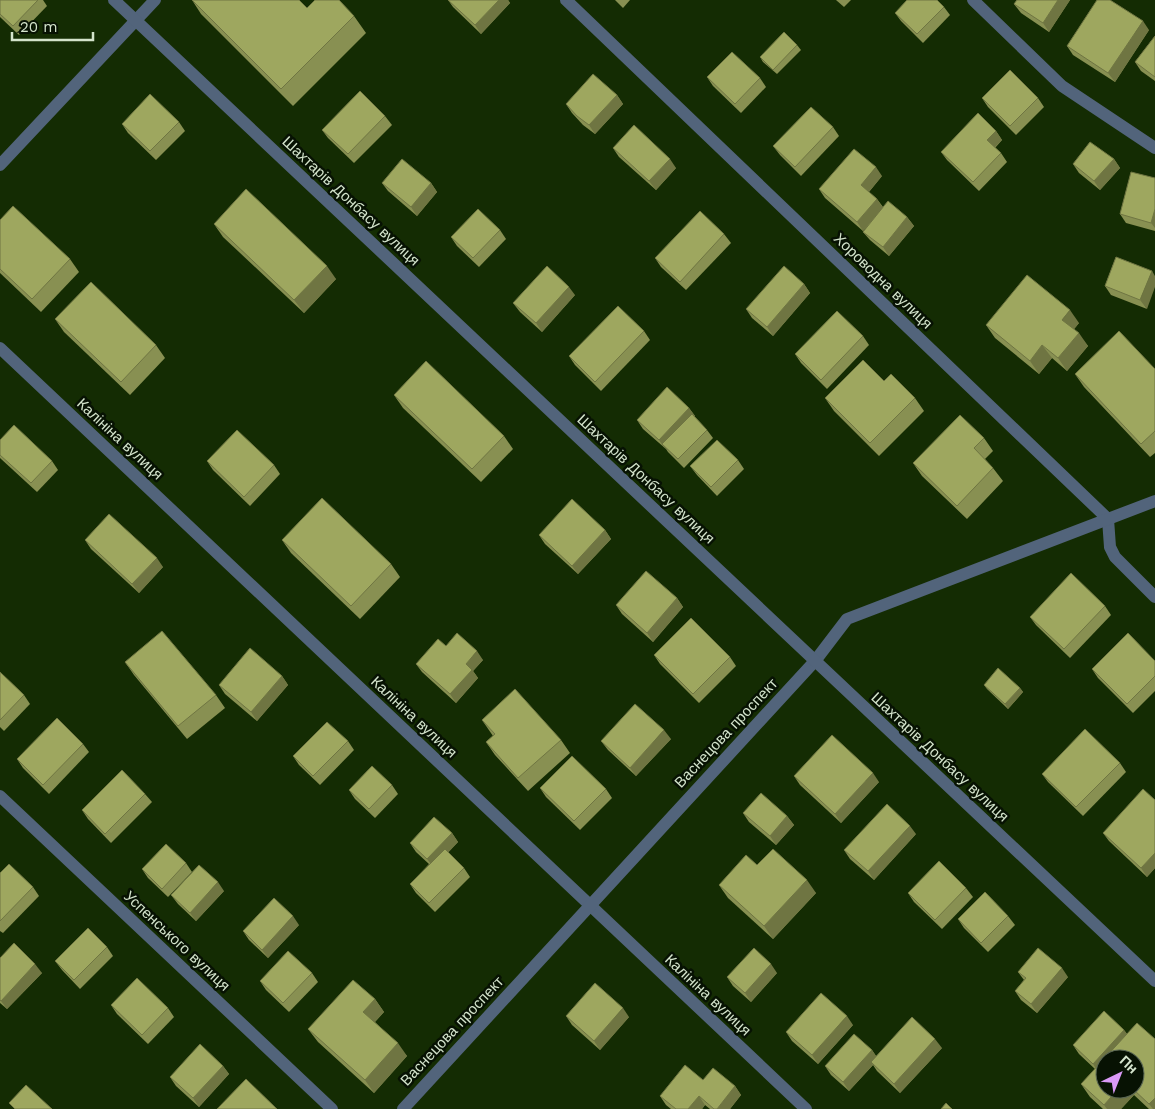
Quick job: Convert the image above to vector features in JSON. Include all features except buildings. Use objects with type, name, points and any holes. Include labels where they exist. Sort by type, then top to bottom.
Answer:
[{"type":"street","name":"Шахтарів Донбасу вулиця","points":[[114,0],[1155,981]]},
{"type":"street","points":[[0,165],[155,0]]},
{"type":"street","name":"Хороводна вулиця","points":[[566,0],[1108,519]]},
{"type":"street","points":[[973,0],[1062,86],[1155,148]]},
{"type":"street","name":"Калініна вулиця","points":[[0,348],[806,1109]]},
{"type":"street","name":"Васнецова проспект","points":[[403,1109],[815,661],[847,619],[1155,501]]},
{"type":"street","points":[[1108,519],[1110,547],[1115,557],[1155,597]]},
{"type":"street","name":"Успенського вулиця","points":[[0,796],[332,1109]]}]
